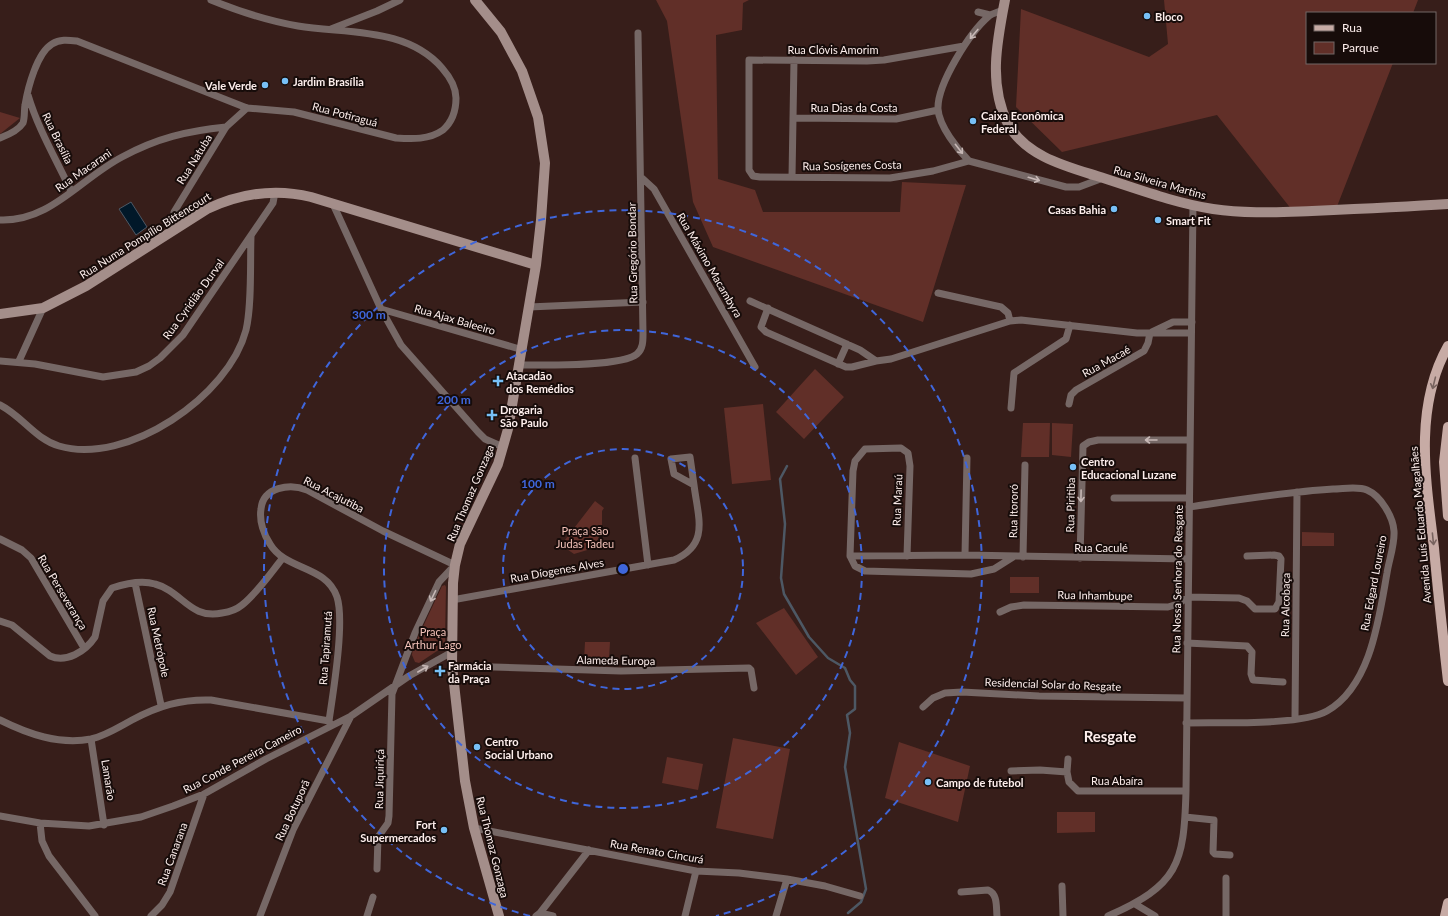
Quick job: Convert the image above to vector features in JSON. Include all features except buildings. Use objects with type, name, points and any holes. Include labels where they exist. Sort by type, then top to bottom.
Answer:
[{"type":"main road","name":"Rua Thomaz Gonzaga","points":[[474,0],[501,32],[512,50],[531,93],[538,117],[545,164],[536,265],[520,365],[503,447],[492,478],[464,532],[454,565],[452,652],[461,747],[474,828],[499,916]]},
{"type":"main road","name":"Rua Silveira Martins","points":[[1004,5],[997,51],[996,86],[1001,107],[1009,125],[1018,137],[1030,148],[1065,166],[1193,205],[1213,209],[1259,213],[1448,204]]},
{"type":"main road","name":"Rua Numa Pompílio Bittencourt","points":[[0,314],[43,308],[86,286],[223,201],[255,193],[296,193],[536,265]]},
{"type":"main road","name":"Avenida Luís Eduardo Magalhães","points":[[1448,346],[1437,372],[1430,396],[1424,436],[1427,488],[1448,681]]},
{"type":"main road","points":[[1448,427],[1444,462],[1448,516]]},
{"type":"main road","points":[[1445,916],[1448,903]]},
{"type":"street","name":"Rua Potiraguá","points":[[0,138],[16,130],[22,124],[28,93],[34,73],[47,48],[53,43],[68,40],[77,41],[247,108],[294,112],[396,138],[410,139],[435,134],[448,124],[454,114],[456,94],[446,72],[426,53],[415,46],[390,37],[296,26],[236,9],[211,0]]},
{"type":"street","points":[[329,29],[377,11],[400,0]]},
{"type":"street","points":[[1004,5],[990,15],[964,46],[954,61],[940,95],[938,110],[950,138],[969,161],[1066,187],[1079,187],[1103,178]]},
{"type":"street","points":[[978,12],[990,15]]},
{"type":"street","name":"Rua Gregório Bondar","points":[[520,365],[582,364],[616,361],[631,357],[641,349],[643,302],[642,178],[638,33]]},
{"type":"street","name":"Rua Clóvis Amorim","points":[[749,159],[749,60],[884,60],[964,46]]},
{"type":"street","points":[[792,177],[794,60]]},
{"type":"street","name":"Rua Brasília","points":[[28,93],[42,135],[54,154],[71,191]]},
{"type":"street","name":"Rua Natuba","points":[[176,229],[174,223],[174,212],[226,127],[247,108]]},
{"type":"street","name":"Rua Dias da Costa","points":[[794,118],[896,118],[938,110]]},
{"type":"street","name":"Rua Macarani","points":[[0,220],[23,219],[44,211],[122,157],[156,142],[186,132],[226,127]]},
{"type":"street","name":"Rua Sosígenes Costa","points":[[749,159],[749,170],[753,176],[890,178],[951,167],[969,161]]},
{"type":"street","name":"Rua Máximo Macambyra","points":[[642,178],[654,189],[755,367]]},
{"type":"street","name":"Rua Cyridião Durval","points":[[0,361],[19,362],[103,378],[136,372],[149,366],[160,358],[183,335],[273,203],[276,192]]},
{"type":"street","points":[[333,204],[381,309],[395,334],[412,358],[478,432],[485,439],[503,447]]},
{"type":"street","name":"Rua Nossa Senhora do Resgate","points":[[1108,916],[1134,904],[1164,882],[1170,874],[1182,849],[1186,791],[1193,205]]},
{"type":"street","points":[[0,405],[10,410],[43,438],[70,449],[90,449],[113,446],[146,436],[160,429],[212,387],[225,370],[242,340],[248,319],[251,236]]},
{"type":"street","points":[[938,294],[1001,307],[1008,313],[1010,322]]},
{"type":"street","points":[[750,301],[860,350],[876,361]]},
{"type":"street","points":[[529,307],[643,302]]},
{"type":"street","points":[[19,362],[43,308]]},
{"type":"street","points":[[768,308],[762,323],[762,330],[838,364],[852,367],[891,359],[1010,322],[1021,320],[1137,334],[1191,332]]},
{"type":"street","name":"Rua Ajax Baleeiro","points":[[381,309],[522,350]]},
{"type":"street","points":[[1150,333],[1163,325],[1173,322],[1192,322]]},
{"type":"street","points":[[1011,408],[1014,374],[1066,340],[1070,325]]},
{"type":"street","name":"Rua Macaé","points":[[1069,404],[1071,395],[1076,390],[1144,351],[1148,343],[1150,333]]},
{"type":"street","points":[[838,364],[847,344]]},
{"type":"street","name":"Rua Piritiba","points":[[1080,558],[1082,450],[1085,444],[1098,440],[1190,440]]},
{"type":"street","name":"Rua Maraú","points":[[850,556],[853,471],[855,461],[861,452],[870,448],[901,448],[908,453],[910,466],[907,556]]},
{"type":"street","points":[[635,458],[648,565]]},
{"type":"street","points":[[965,555],[967,458]]},
{"type":"street","name":"Rua Itororó","points":[[1022,557],[1025,465]]},
{"type":"street","name":"Rua Díogenes Alves","points":[[452,600],[674,560],[687,553],[696,543],[699,529],[694,485]]},
{"type":"street","name":"Rua Acajutiba","points":[[282,559],[269,543],[263,529],[261,508],[265,500],[273,491],[290,486],[307,490],[383,531],[454,565]]},
{"type":"street","name":"Rua Edgard Loureiro","points":[[1186,723],[1260,722],[1312,716],[1327,711],[1342,699],[1362,671],[1371,650],[1379,622],[1394,532],[1390,516],[1379,499],[1366,490],[1347,489],[1297,492],[1189,507]]},
{"type":"street","name":"Rua Alcobaça","points":[[1295,718],[1297,492]]},
{"type":"street","points":[[1114,498],[1189,498]]},
{"type":"street","name":"Rua Perseverança","points":[[0,539],[22,550],[31,558],[84,648]]},
{"type":"street","name":"Rua Caculé","points":[[850,556],[965,555],[1188,559]]},
{"type":"street","points":[[1188,597],[1239,598],[1247,601],[1255,609],[1275,609],[1278,606],[1279,598],[1280,557],[1274,555],[1247,556]]},
{"type":"street","points":[[850,556],[855,566],[865,571],[971,574],[994,569],[1013,557]]},
{"type":"street","points":[[0,621],[12,625],[50,656],[66,659],[74,656],[95,637],[98,618],[107,594],[112,588],[135,583],[154,583],[166,588],[200,613],[212,615],[233,611],[242,605],[282,559]]},
{"type":"street","name":"Rua Tapiramutá","points":[[282,559],[311,570],[322,577],[331,586],[336,596],[340,610],[330,723]]},
{"type":"street","points":[[394,686],[415,633],[439,582],[454,565]]},
{"type":"street","name":"Rua Metrópole","points":[[135,583],[161,705]]},
{"type":"street","name":"Rua Inhambupe","points":[[1000,612],[1011,607],[1024,605],[1168,607],[1178,604],[1188,597]]},
{"type":"street","points":[[1187,643],[1247,646],[1252,652],[1251,674],[1253,680],[1283,682]]},
{"type":"street","name":"Rua Conde Pereira Cameiro","points":[[0,816],[40,823],[71,826],[104,825],[141,817],[204,794],[330,723],[351,716],[394,686],[452,652]]},
{"type":"street","name":"Alameda Europa","points":[[461,666],[621,671],[749,668],[751,670],[754,688]]},
{"type":"street","name":"Rua Jiquiriçá","points":[[377,869],[378,838],[388,823],[390,816],[392,701],[394,686]]},
{"type":"street","name":"Residencial Solar do Resgate","points":[[923,707],[933,698],[945,693],[962,692],[1046,696],[1187,698]]},
{"type":"street","points":[[0,720],[36,736],[72,740],[91,739],[161,705],[192,699],[211,700],[330,723]]},
{"type":"street","name":"Rua Botuporã","points":[[260,916],[293,830],[351,716]]},
{"type":"street","name":"Lamarão","points":[[91,739],[104,825]]},
{"type":"street","points":[[1012,771],[1040,770],[1067,772],[1068,759]]},
{"type":"street","name":"Rua Abaíra","points":[[1067,772],[1069,782],[1078,791],[1186,791]]},
{"type":"street","name":"Rua Canarana","points":[[151,916],[162,905],[170,892],[204,794]]},
{"type":"street","points":[[1185,817],[1214,820],[1213,852],[1215,854],[1230,855]]},
{"type":"street","points":[[40,823],[42,841],[49,856],[95,916]]},
{"type":"street","name":"Rua Renato Cincurá","points":[[474,828],[696,871],[739,873],[787,879],[825,886],[860,896]]},
{"type":"street","points":[[538,915],[589,850]]},
{"type":"street","points":[[685,916],[696,871]]},
{"type":"street","points":[[1226,878],[1226,916]]},
{"type":"street","points":[[776,916],[787,879]]},
{"type":"street","points":[[1062,886],[1063,916]]},
{"type":"street","points":[[961,892],[988,890],[992,892],[995,897],[997,916]]},
{"type":"street","points":[[367,916],[373,897]]},
{"type":"street","points":[[1134,904],[1155,916]]},
{"type":"street","points":[[538,915],[553,916]]},
{"type":"green space","points":[[656,0],[749,0],[743,3],[742,30],[716,35],[718,179],[755,190],[763,212],[900,212],[902,182],[966,185],[923,322],[713,247],[693,202],[667,21]]},
{"type":"green space","points":[[1164,0],[1418,0],[1413,12],[1306,12],[1306,64],[1393,64],[1336,209],[1292,210],[1217,115],[1062,152],[1016,107],[1021,9],[1149,57],[1168,44]]},
{"type":"green space","points":[[0,112],[20,118],[0,134]]},
{"type":"green space","points":[[815,369],[844,397],[804,439],[776,412]]},
{"type":"green space","points":[[763,404],[771,480],[732,484],[724,408]]},
{"type":"green space","points":[[1023,423],[1050,423],[1049,457],[1021,457]]},
{"type":"green space","points":[[1052,423],[1073,424],[1071,457],[1052,455]]},
{"type":"green space","name":"Praça São Judas Tadeu","points":[[595,501],[604,508],[602,511],[602,530],[594,548],[574,554],[561,545]]},
{"type":"green space","points":[[1302,532],[1334,533],[1334,546],[1302,546]]},
{"type":"green space","points":[[1010,577],[1039,577],[1039,593],[1010,593]]},
{"type":"green space","name":"Praça Arthur Lago","points":[[445,585],[445,643],[443,647],[419,663],[415,662],[412,655],[413,648],[442,586]]},
{"type":"green space","points":[[784,608],[818,657],[796,675],[756,623]]},
{"type":"green space","points":[[585,642],[610,642],[609,660],[584,660]]},
{"type":"green space","points":[[733,738],[790,749],[773,839],[716,828]]},
{"type":"green space","name":"Campo de futebol","points":[[899,742],[970,766],[958,822],[885,798]]},
{"type":"green space","points":[[667,757],[703,764],[698,790],[662,783]]},
{"type":"green space","points":[[1057,812],[1095,812],[1095,832],[1057,833]]},
{"type":"water","points":[[131,202],[147,227],[136,235],[119,209]]},
{"type":"waterway","points":[[787,466],[780,479],[785,524],[781,578],[784,594],[809,637],[828,658],[845,668],[850,680],[855,686],[855,709],[847,715],[850,733],[845,767],[866,889],[861,902],[848,913]]},
{"type":"place","name":"Bloco","points":[[1147,16]]},
{"type":"place","name":"Jardim Brasília","points":[[285,81]]},
{"type":"place","name":"Vale Verde","points":[[265,85]]},
{"type":"place","name":"Caixa Econômica Federal","points":[[973,121]]},
{"type":"place","name":"Casas Bahia","points":[[1114,209]]},
{"type":"place","name":"Smart Fit","points":[[1158,220]]},
{"type":"place","name":"Atacadão dos Remédios","points":[[498,381]]},
{"type":"place","name":"Drogaria São Paulo","points":[[492,415]]},
{"type":"place","name":"Centro Educacional Luzane","points":[[1073,467]]},
{"type":"place","name":"Farmácia da Praça","points":[[440,671]]},
{"type":"place","name":"Centro Social Urbano","points":[[477,747]]},
{"type":"place","name":"Campo de futebol","points":[[928,782]]},
{"type":"place","name":"Fort Supermercados","points":[[444,830]]},
{"type":"district","name":"Resgate","points":[[1110,736]]}]
